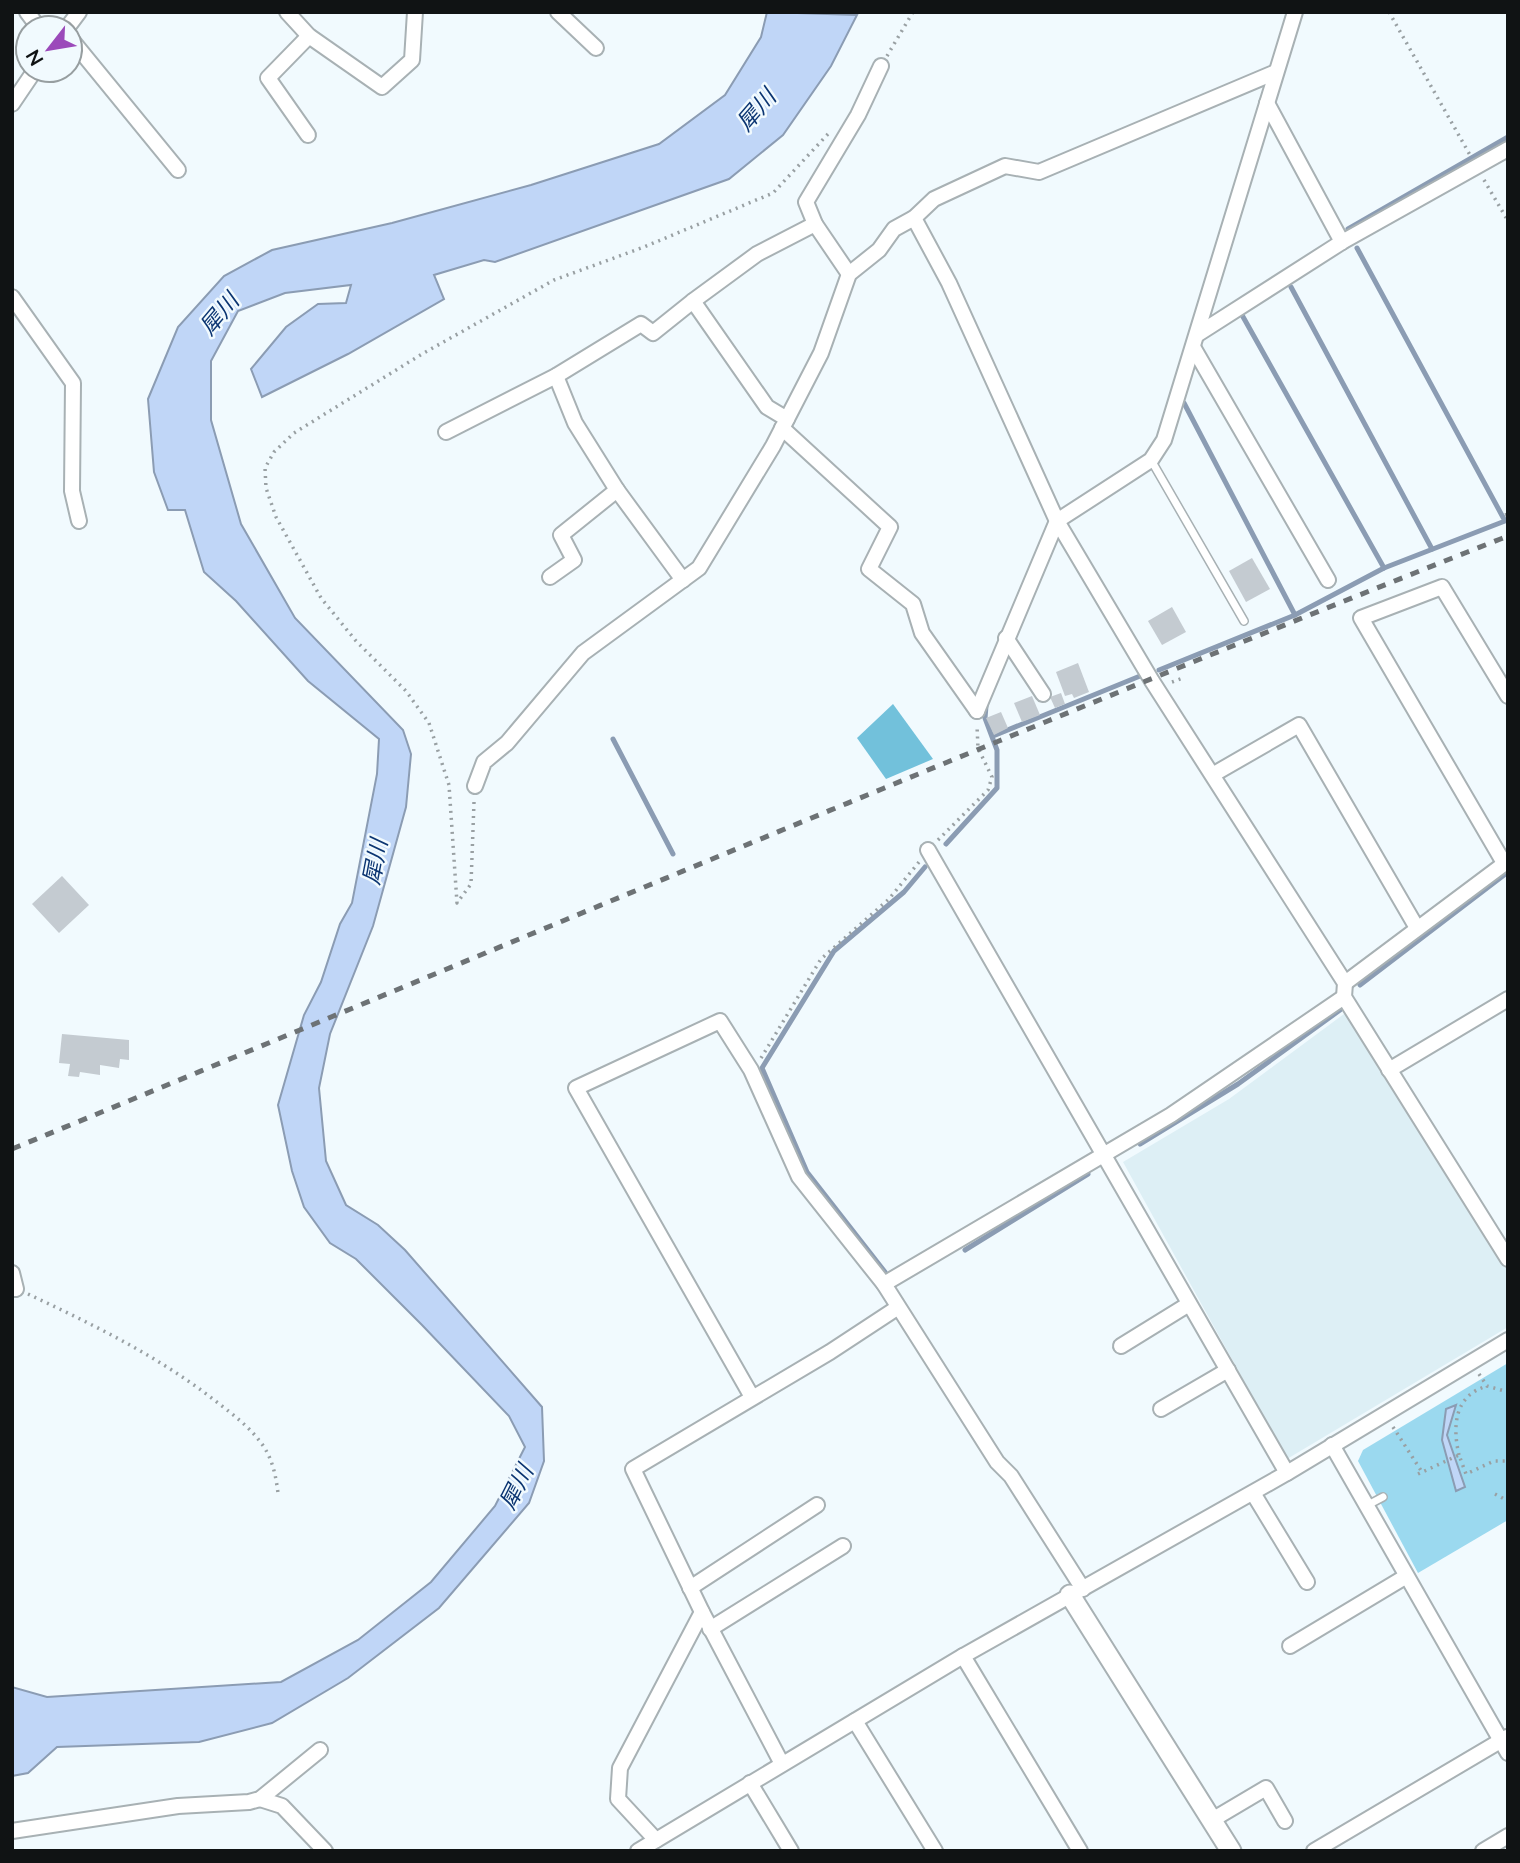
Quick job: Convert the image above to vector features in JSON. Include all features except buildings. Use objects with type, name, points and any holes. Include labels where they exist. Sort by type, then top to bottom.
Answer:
[{"type":"street","points":[[287,12],[309,36],[382,87],[412,60],[415,12]]},
{"type":"street","points":[[558,12],[596,48]]},
{"type":"street","points":[[977,711],[1057,520],[1151,460],[1164,440],[1295,12]]},
{"type":"street","points":[[308,135],[268,78],[309,36]]},
{"type":"street","points":[[84,55],[178,170]]},
{"type":"street","points":[[849,274],[815,224],[806,202],[858,115],[881,66]]},
{"type":"street","points":[[475,786],[484,762],[507,743],[583,653],[699,568],[785,424],[821,353],[849,274],[879,250],[894,229],[914,218],[934,199],[1005,166],[1039,172],[1276,72]]},
{"type":"street","points":[[12,104],[26,84]]},
{"type":"street","points":[[1267,103],[1342,242]]},
{"type":"street","points":[[1196,340],[1342,242],[1508,149]]},
{"type":"street","points":[[914,218],[949,283],[1057,520],[1152,681],[1214,774],[1345,990],[1390,1070],[1508,1259]]},
{"type":"street","points":[[446,432],[556,376],[641,324],[653,332],[757,254],[815,224]]},
{"type":"street","points":[[12,297],[74,383],[72,491],[79,521]]},
{"type":"street","points":[[693,301],[767,407],[890,527],[869,569],[913,604],[922,633],[977,711]]},
{"type":"street","points":[[1196,340],[1328,580]]},
{"type":"street","points":[[556,376],[575,423],[617,490],[682,580]]},
{"type":"street","points":[[550,577],[574,561],[561,535],[617,490]]},
{"type":"street","points":[[884,1284],[1105,1156],[1256,1059],[1345,990],[1417,928],[1506,862],[1361,618],[1442,587],[1508,696]]},
{"type":"street","points":[[1006,638],[1043,694]]},
{"type":"street","points":[[1214,774],[1300,724],[1417,928]]},
{"type":"street","points":[[928,850],[1287,1473]]},
{"type":"street","points":[[1390,1070],[1508,999]]},
{"type":"street","points":[[752,1397],[576,1088],[720,1021],[751,1070],[799,1177],[884,1284],[1077,1592],[1231,1851]]},
{"type":"street","points":[[12,1273],[14,1289]]},
{"type":"street","points":[[1122,1346],[1189,1304]]},
{"type":"street","points":[[782,1764],[710,1629],[633,1469],[830,1352],[897,1308]]},
{"type":"street","points":[[702,1612],[620,1768],[618,1799],[648,1847],[963,1656],[1253,1493],[1508,1340]]},
{"type":"street","points":[[1161,1409],[1228,1370]]},
{"type":"street","points":[[1314,1851],[1505,1743],[1405,1577],[1332,1445]]},
{"type":"street","points":[[1253,1493],[1307,1581]]},
{"type":"street","points":[[690,1588],[817,1505]]},
{"type":"street","points":[[710,1629],[843,1546]]},
{"type":"street","points":[[1290,1646],[1405,1577]]},
{"type":"street","points":[[963,1656],[1080,1851]]},
{"type":"street","points":[[855,1721],[935,1851]]},
{"type":"street","points":[[260,1799],[320,1750]]},
{"type":"street","points":[[750,1783],[791,1851]]},
{"type":"street","points":[[1212,1821],[1266,1788],[1285,1821]]},
{"type":"street","points":[[12,1831],[178,1806],[260,1799],[282,1806],[325,1851]]},
{"type":"street","points":[[1483,1851],[1508,1836]]},
{"type":"street","points":[[1337,1837],[1345,1851]]},
{"type":"lane","points":[[1151,460],[1244,621]]},
{"type":"lane","points":[[1365,1506],[1383,1497]]},
{"type":"path","points":[[881,66],[913,12]]},
{"type":"path","points":[[1389,12],[1508,221]]},
{"type":"path","points":[[475,786],[471,884],[457,903],[449,785],[429,723],[406,691],[356,641],[321,598],[276,517],[266,488],[265,468],[274,452],[294,433],[422,354],[554,281],[645,247],[773,193],[833,127]]},
{"type":"path","points":[[751,1070],[770,1047],[821,959],[889,899],[928,850],[988,790],[992,777],[978,748],[977,711]]},
{"type":"path","points":[[14,1289],[103,1330],[187,1379],[249,1428],[265,1448],[275,1472],[278,1493]]},
{"type":"path","points":[[1472,1362],[1487,1386]]},
{"type":"path","points":[[1508,1392],[1487,1386],[1472,1390],[1464,1398],[1455,1436],[1466,1474],[1494,1461],[1508,1461]]},
{"type":"path","points":[[1385,1416],[1420,1473],[1459,1455]]},
{"type":"path","points":[[1495,1494],[1508,1501]]},
{"type":"shaded area","points":[[893,704],[933,759],[886,779],[857,738]]},
{"type":"shaded area","points":[[1348,1011],[1508,1270],[1508,1327],[1287,1459],[1123,1162],[1229,1099]]},
{"type":"shaded area","points":[[1508,1363],[1508,1520],[1418,1573],[1358,1461],[1363,1450]]},
{"type":"water","name":"犀川","points":[[767,12],[857,15],[831,66],[783,135],[729,179],[495,262],[484,260],[434,275],[444,299],[348,354],[262,397],[251,369],[286,327],[318,304],[346,303],[351,285],[285,293],[238,311],[211,361],[211,420],[241,524],[295,618],[403,730],[411,754],[406,807],[373,926],[330,1034],[319,1088],[326,1161],[346,1205],[378,1225],[405,1250],[542,1407],[544,1461],[529,1503],[439,1608],[348,1678],[272,1723],[199,1742],[57,1747],[28,1773],[12,1776],[12,1687],[47,1697],[281,1682],[358,1640],[431,1582],[495,1506],[525,1447],[509,1416],[356,1259],[330,1243],[304,1207],[292,1171],[278,1105],[304,1015],[321,982],[340,924],[352,903],[377,774],[379,739],[308,681],[236,601],[204,572],[185,510],[168,510],[154,472],[148,399],[178,327],[224,276],[272,250],[392,223],[531,185],[659,144],[725,95],[761,37]]},
{"type":"water","points":[[1456,1405],[1447,1435],[1465,1487],[1456,1491],[1442,1440],[1446,1409]]},
{"type":"waterway","points":[[1348,229],[1508,137]]},
{"type":"waterway","points":[[1159,670],[1295,615],[1384,568],[1505,521],[1357,248]]},
{"type":"waterway","points":[[1291,287],[1432,549]]},
{"type":"waterway","points":[[1242,315],[1384,568]]},
{"type":"waterway","points":[[1184,403],[1295,615]]},
{"type":"waterway","points":[[993,736],[1145,674]]},
{"type":"waterway","points":[[946,844],[997,788],[997,750],[985,718],[986,706]]},
{"type":"waterway","points":[[613,739],[673,854]]},
{"type":"waterway","points":[[885,1272],[807,1172],[762,1068],[834,951],[904,892],[925,867]]},
{"type":"waterway","points":[[1360,985],[1508,872]]},
{"type":"waterway","points":[[1140,1144],[1238,1084],[1340,1010]]},
{"type":"waterway","points":[[965,1250],[1088,1174]]},
{"type":"railway","points":[[12,1149],[945,763],[1508,536]]}]
